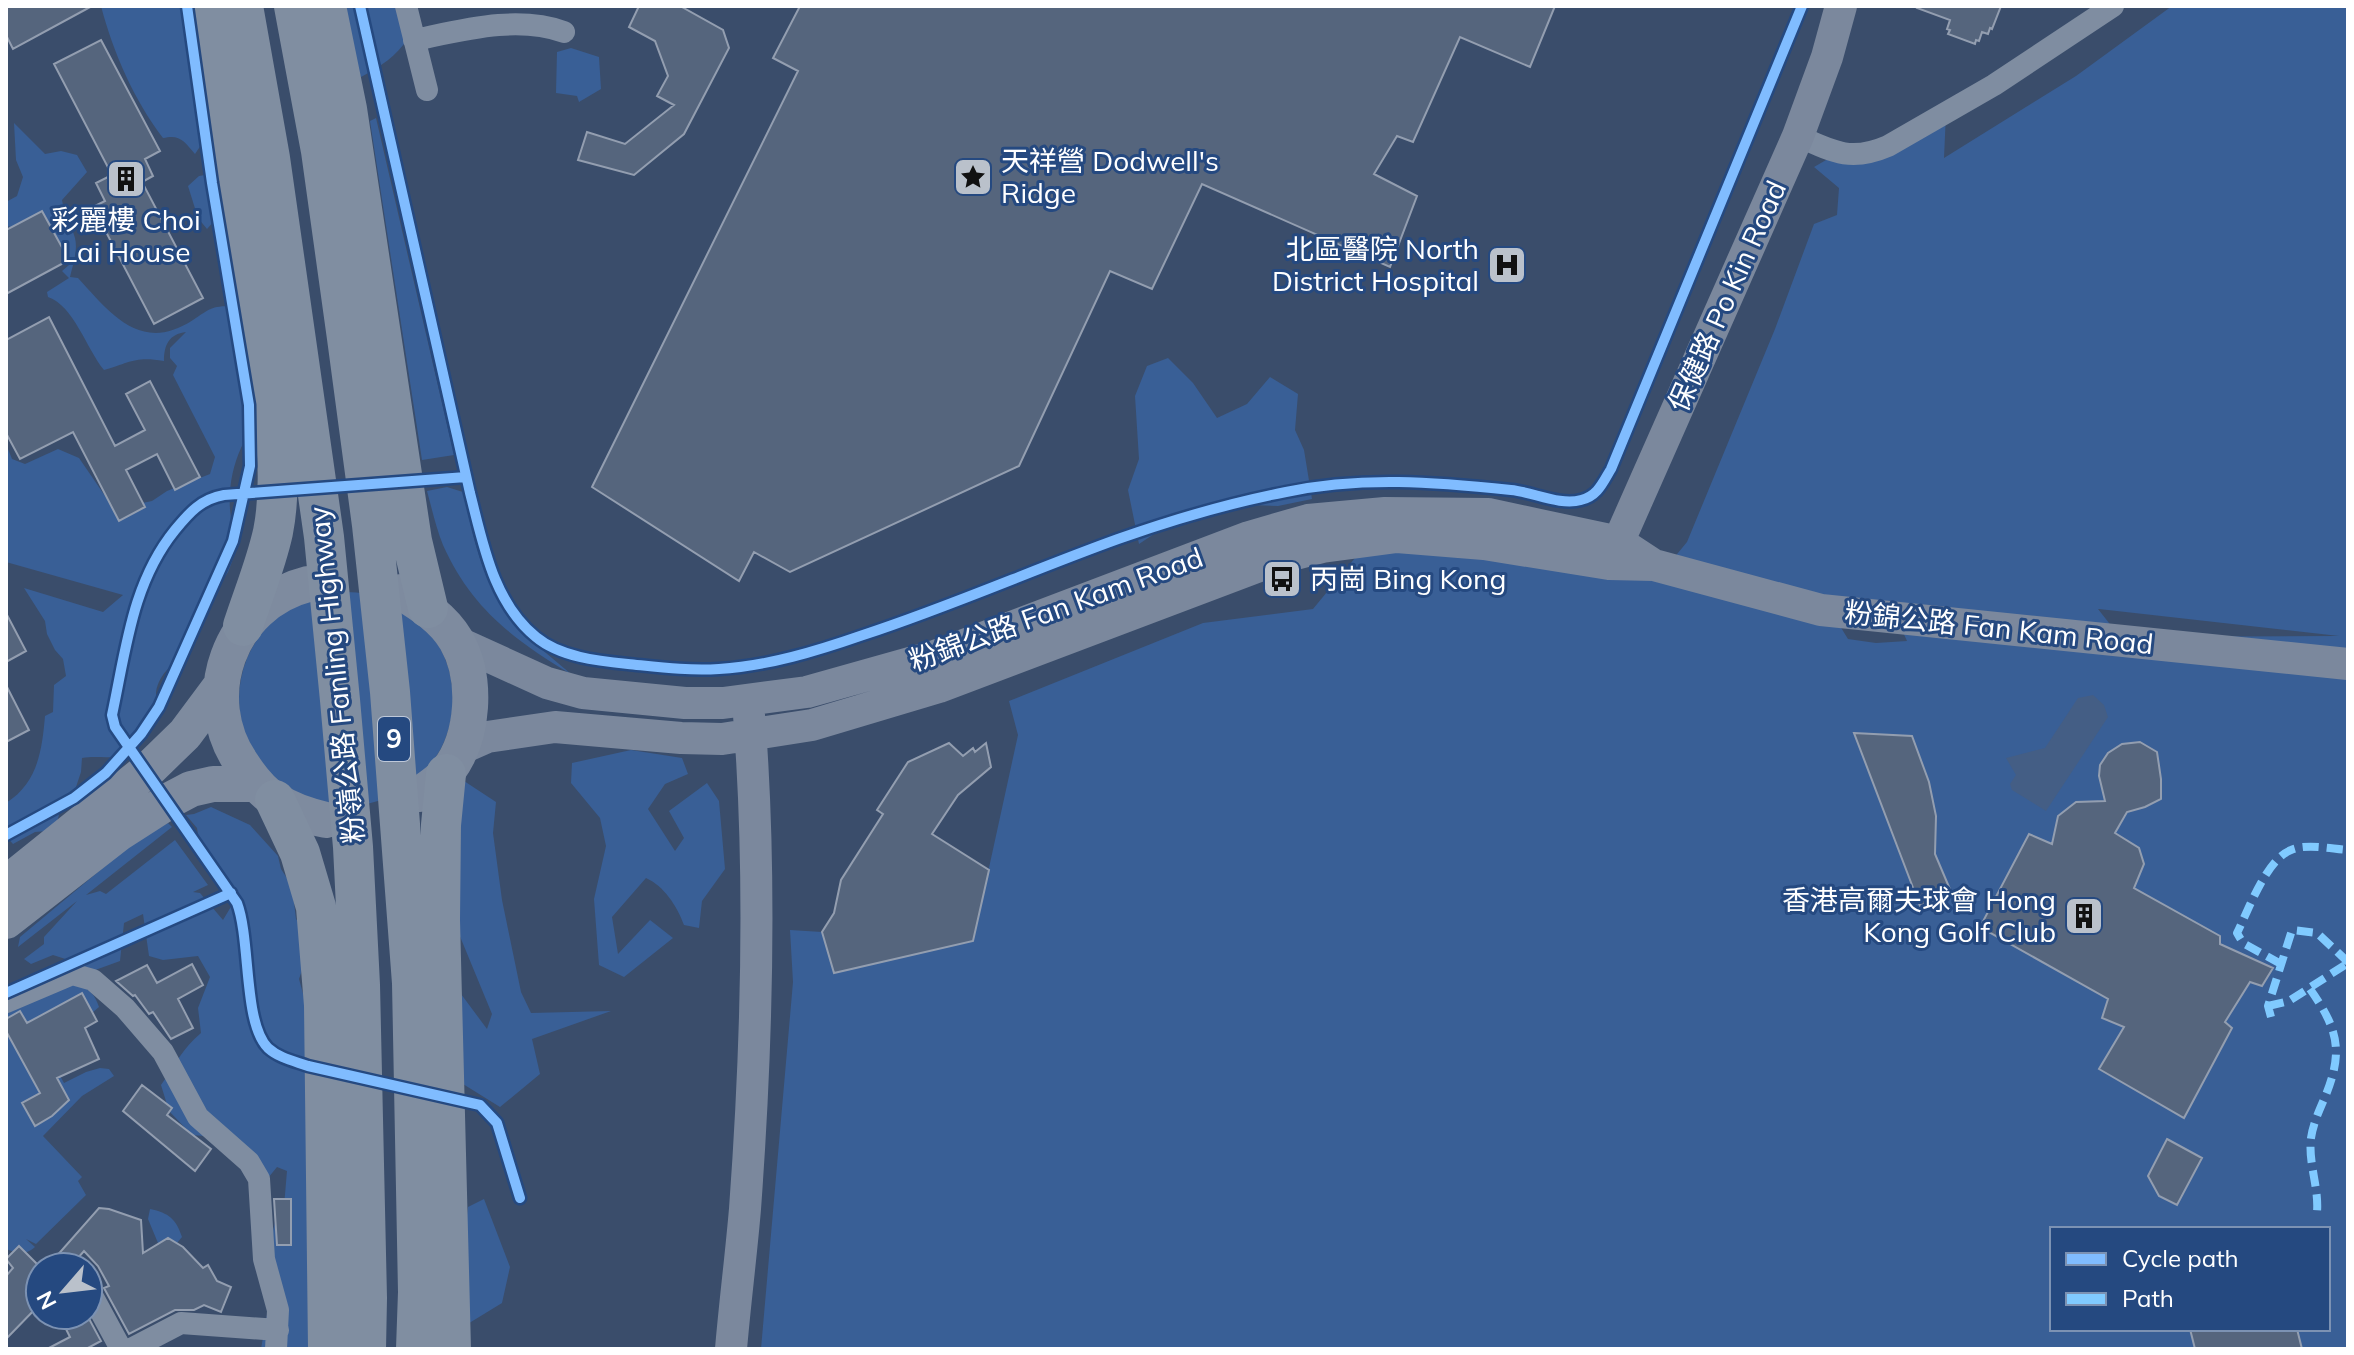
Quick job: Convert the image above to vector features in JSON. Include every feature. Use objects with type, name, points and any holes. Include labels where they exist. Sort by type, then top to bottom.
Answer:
[{"type":"highway","points":[[208,6],[274,409],[278,455],[278,491],[272,532],[243,626]]},
{"type":"highway","name":"粉嶺公路 Fanling Highway","points":[[243,6],[270,158],[324,537],[352,832],[360,985],[366,1349]]},
{"type":"highway","name":"粉嶺公路 Fanling Highway","points":[[294,6],[321,151],[347,338],[372,525],[392,722],[412,983],[418,1292],[416,1349]]},
{"type":"highway","points":[[326,6],[347,109],[412,541],[414,600]]},
{"type":"highway","points":[[443,772],[440,920],[451,1349]]},
{"type":"highway","points":[[265,792],[300,853],[316,907],[324,1005],[328,1349]]},
{"type":"main road","name":"保健路 Po Kin Road","points":[[1614,553],[1798,136],[1827,57],[1837,12]]},
{"type":"main road","name":"粉錦公路 Fan Kam Road","points":[[457,642],[547,683],[583,693],[685,703],[759,698],[807,692],[935,656],[1249,537],[1308,520],[1385,513],[1488,514],[1654,565],[1821,610],[2348,664]]},
{"type":"main road","name":"粉錦公路 Fan Kam Road","points":[[443,772],[487,737],[555,727],[722,739],[839,718],[939,687],[1196,588],[1280,558],[1322,547],[1397,537],[1614,553]]},
{"type":"main road","points":[[265,792],[225,734],[220,687],[233,644],[243,626],[263,605],[289,589],[308,584]]},
{"type":"main road","points":[[414,600],[457,642],[466,667],[470,692],[469,720],[443,772]]},
{"type":"main road","points":[[6,884],[149,769],[185,734],[220,687]]},
{"type":"main road","points":[[731,1349],[745,1207],[752,1066],[758,856],[752,805],[762,734],[759,698]]},
{"type":"main road","points":[[6,921],[119,833],[191,789],[213,784],[265,792],[307,816],[326,820]]},
{"type":"street","points":[[406,6],[427,90]]},
{"type":"street","points":[[1798,136],[1833,152],[1870,154],[1931,123],[2113,6]]},
{"type":"street","points":[[414,40],[507,24],[533,24],[564,32]]},
{"type":"street","points":[[6,1002],[72,974],[93,980],[125,1008],[163,1052],[198,1117],[249,1162],[259,1179],[264,1259],[278,1310],[277,1339],[181,1323],[131,1349]]},
{"type":"street","points":[[104,1318],[121,1349]]},
{"type":"shaded area","points":[[101,6],[197,6],[214,144],[201,145],[195,154],[181,140],[163,138],[126,75]]},
{"type":"shaded area","points":[[340,6],[399,6],[408,38],[388,60],[361,77]]},
{"type":"shaded area","points":[[2172,6],[2348,6],[2348,1349],[761,1349],[793,982],[790,930],[822,932],[834,973],[973,941],[1018,735],[1009,701],[1203,623],[1313,609],[1364,547],[1659,576],[1687,542],[1775,329],[1814,224],[1837,215],[1839,188],[1814,167],[1840,152],[1875,148],[1946,113],[1944,158],[2076,76]],"holes":[[[1827,605],[1897,619],[1907,641],[1876,643],[1848,639]],[[2099,609],[2339,636],[2120,637]]]},
{"type":"shaded area","points":[[571,48],[599,57],[601,89],[579,102],[577,96],[556,93],[557,52]]},
{"type":"shaded area","points":[[376,118],[454,455],[422,460],[370,121]]},
{"type":"shaded area","points":[[14,123],[45,154],[61,151],[77,155],[87,172],[62,200],[76,243],[70,277],[78,278],[115,316],[142,331],[158,333],[174,329],[211,309],[233,306],[242,321],[242,343],[254,420],[236,460],[231,484],[231,522],[238,546],[228,572],[193,625],[193,643],[188,656],[171,666],[159,682],[156,695],[161,707],[153,722],[130,751],[114,757],[82,758],[74,793],[64,797],[57,822],[47,831],[35,832],[13,844],[6,836],[6,803],[32,776],[40,753],[45,716],[53,712],[54,685],[66,676],[63,659],[47,634],[45,621],[24,588],[103,612],[123,595],[6,562],[6,444],[12,459],[25,464],[58,449],[79,458],[114,509],[152,501],[167,491],[210,474],[215,457],[173,375],[177,366],[170,358],[170,348],[186,332],[175,335],[169,341],[164,361],[139,360],[104,370],[72,318],[48,297],[47,292],[69,278],[62,271],[69,265],[69,260],[42,211],[11,227],[6,226],[6,202],[17,196],[23,177],[16,160]]},
{"type":"shaded area","points":[[205,175],[214,193],[215,220],[207,229],[198,218],[188,186],[199,176]]},
{"type":"shaded area","points":[[1168,358],[1193,383],[1217,418],[1247,404],[1270,377],[1298,394],[1295,430],[1304,450],[1312,499],[1278,506],[1251,505],[1157,532],[1139,544],[1128,490],[1139,459],[1135,396],[1147,366]]},
{"type":"shaded area","points":[[447,487],[463,492],[479,556],[491,586],[508,614],[522,631],[571,674],[513,635],[467,587],[443,545],[427,491]]},
{"type":"shaded area","points":[[346,592],[387,600],[422,623],[445,658],[453,699],[445,740],[422,775],[387,798],[346,806],[305,798],[270,775],[247,740],[239,699],[247,658],[270,623],[305,600]]},
{"type":"shaded area","points":[[2093,695],[2104,705],[2108,717],[2046,811],[2012,790],[2010,784],[2016,775],[2006,758],[2045,748],[2078,698]]},
{"type":"shaded area","points":[[631,750],[682,758],[688,774],[665,784],[648,809],[675,851],[684,838],[669,811],[707,783],[719,801],[725,869],[702,901],[699,928],[684,925],[669,897],[646,878],[612,917],[618,954],[650,920],[673,938],[624,977],[599,965],[594,899],[606,846],[600,818],[571,783],[572,763]]},
{"type":"shaded area","points":[[461,779],[496,802],[493,833],[502,900],[521,992],[531,1013],[611,1011],[532,1039],[540,1074],[500,1107],[463,1084],[461,994],[487,1029],[492,1014],[459,934]]},
{"type":"shaded area","points":[[211,807],[250,825],[278,856],[281,869],[292,886],[296,919],[304,930],[308,953],[299,979],[307,1008],[320,1349],[261,1349],[273,1280],[269,1245],[275,1223],[283,1218],[287,1171],[277,1167],[268,1178],[204,1136],[192,1135],[169,1111],[161,1085],[184,1051],[201,1033],[198,1008],[210,977],[198,956],[163,960],[149,956],[143,914],[124,923],[120,961],[87,973],[80,972],[81,964],[53,955],[31,964],[24,959],[44,944],[44,937],[77,901],[18,947],[20,937],[134,842],[168,823],[172,827],[86,895],[100,891],[106,894],[175,840],[208,885],[193,892],[200,893],[223,920],[232,905],[202,859],[197,828],[186,815]]},
{"type":"shaded area","points":[[55,981],[88,989],[99,1007],[92,1013],[30,1021],[64,1083],[100,1068],[109,1069],[114,1076],[82,1096],[43,1136],[82,1177],[78,1181],[86,1195],[36,1244],[26,1239],[35,1247],[24,1253],[6,1249],[6,1012]]},
{"type":"shaded area","points":[[484,1199],[510,1267],[502,1303],[466,1325],[463,1250],[468,1207]]},
{"type":"shaded area","points":[[150,1209],[174,1221],[182,1237],[177,1243],[158,1243],[148,1219]]},
{"type":"building","points":[[6,6],[92,6],[13,49],[6,35]]},
{"type":"building","points":[[639,6],[680,6],[723,30],[729,48],[684,134],[634,175],[578,160],[587,132],[625,144],[674,105],[657,96],[668,76],[655,41],[629,27]]},
{"type":"building","points":[[800,6],[1555,6],[1530,67],[1460,37],[1413,142],[1397,136],[1374,174],[1417,196],[1390,267],[1202,184],[1152,289],[1110,271],[1019,466],[790,572],[754,552],[739,581],[592,487],[798,71],[773,58]]},
{"type":"building","points":[[1918,6],[2001,6],[1992,29],[1988,34],[1982,32],[1975,44],[1948,34],[1950,20]]},
{"type":"building","name":"彩麗樓 Choi Lai House","points":[[101,40],[160,151],[145,159],[153,176],[142,182],[203,298],[154,324],[93,207],[105,201],[96,183],[112,175],[54,64]]},
{"type":"building","points":[[42,211],[69,260],[6,294],[6,230]]},
{"type":"building","points":[[49,317],[115,446],[145,430],[126,394],[150,381],[200,477],[175,490],[157,454],[126,470],[145,507],[119,521],[73,432],[20,459],[6,433],[6,340]]},
{"type":"building","points":[[6,613],[26,651],[6,662]]},
{"type":"building","points":[[6,685],[29,730],[6,742]]},
{"type":"building","points":[[1854,733],[1912,736],[1929,782],[1936,816],[1935,854],[1952,894],[1920,906]]},
{"type":"building","name":"香港高爾夫球會 Hong Kong Golf Club","points":[[2140,742],[2157,752],[2161,799],[2127,812],[2115,833],[2139,848],[2144,864],[2134,888],[2220,936],[2220,944],[2273,968],[2262,986],[2250,982],[2225,1022],[2232,1028],[2184,1118],[2099,1069],[2124,1027],[2102,1018],[2108,999],[1980,927],[2029,834],[2052,844],[2058,816],[2076,802],[2105,801],[2099,776],[2100,765],[2108,753],[2122,744]]},
{"type":"building","points":[[949,743],[963,756],[973,748],[975,752],[986,743],[991,767],[958,795],[932,834],[989,870],[973,941],[834,973],[822,932],[834,913],[841,880],[883,814],[877,810],[908,762]]},
{"type":"building","points":[[192,964],[203,985],[178,999],[193,1028],[171,1039],[153,1012],[149,1014],[135,995],[116,981],[147,965],[157,983]]},
{"type":"building","points":[[82,993],[97,1021],[85,1028],[99,1059],[57,1078],[69,1100],[35,1126],[22,1103],[40,1093],[6,1031],[6,1019],[20,1011],[27,1023]]},
{"type":"building","points":[[142,1085],[172,1108],[167,1115],[211,1149],[195,1171],[123,1111]]},
{"type":"building","points":[[2167,1139],[2202,1158],[2177,1205],[2159,1196],[2148,1176]]},
{"type":"building","points":[[274,1199],[291,1199],[291,1245],[277,1245]]},
{"type":"building","points":[[99,1208],[109,1209],[141,1220],[143,1253],[168,1238],[183,1247],[203,1268],[208,1265],[217,1281],[231,1287],[221,1312],[204,1305],[194,1310],[175,1310],[129,1334],[104,1288],[109,1286],[104,1277],[104,1251],[61,1251]]},
{"type":"building","points":[[19,1246],[24,1251],[24,1320],[6,1339],[6,1276],[13,1268],[6,1259]]},
{"type":"building","points":[[67,1331],[96,1331],[101,1341],[86,1349],[47,1349],[70,1337]]},
{"type":"building","points":[[2190,1331],[2298,1331],[2302,1349],[2195,1349]]},
{"type":"marked path","points":[[2281,964],[2243,943],[2237,933],[2266,874],[2282,855],[2297,848],[2348,850]]},
{"type":"marked path","points":[[2271,1017],[2268,1006],[2292,930],[2317,933],[2348,962]]},
{"type":"marked path","points":[[2268,1006],[2289,1001],[2348,963]]},
{"type":"marked path","points":[[2310,989],[2327,1016],[2336,1053],[2331,1081],[2311,1138],[2317,1212]]},
{"type":"cycle path","points":[[6,835],[74,798],[106,773],[141,734],[159,707],[233,541],[250,466],[249,405],[212,183],[187,6]]},
{"type":"cycle path","points":[[360,6],[470,493],[485,551],[509,607],[536,637],[556,649],[580,657],[696,669],[756,665],[828,647],[927,613],[1138,532],[1286,492],[1342,484],[1398,482],[1511,490],[1564,501],[1581,500],[1592,495],[1611,469],[1802,6]]},
{"type":"cycle path","points":[[466,477],[224,495],[202,503],[175,530],[149,572],[133,618],[112,715],[115,727],[237,903],[255,1020],[268,1048],[282,1057],[308,1066],[480,1105],[497,1123],[520,1198]]},
{"type":"cycle path","points":[[6,993],[231,893]]},
{"type":"place","name":"天祥營 Dodwell's Ridge","points":[[973,177]]},
{"type":"place","name":"彩麗樓 Choi Lai House","points":[[126,179]]},
{"type":"place","name":"北區醫院 North District Hospital","points":[[1507,265]]},
{"type":"place","name":"丙崗 Bing Kong","points":[[1282,579]]},
{"type":"place","name":"香港高爾夫球會 Hong Kong Golf Club","points":[[2084,916]]}]
